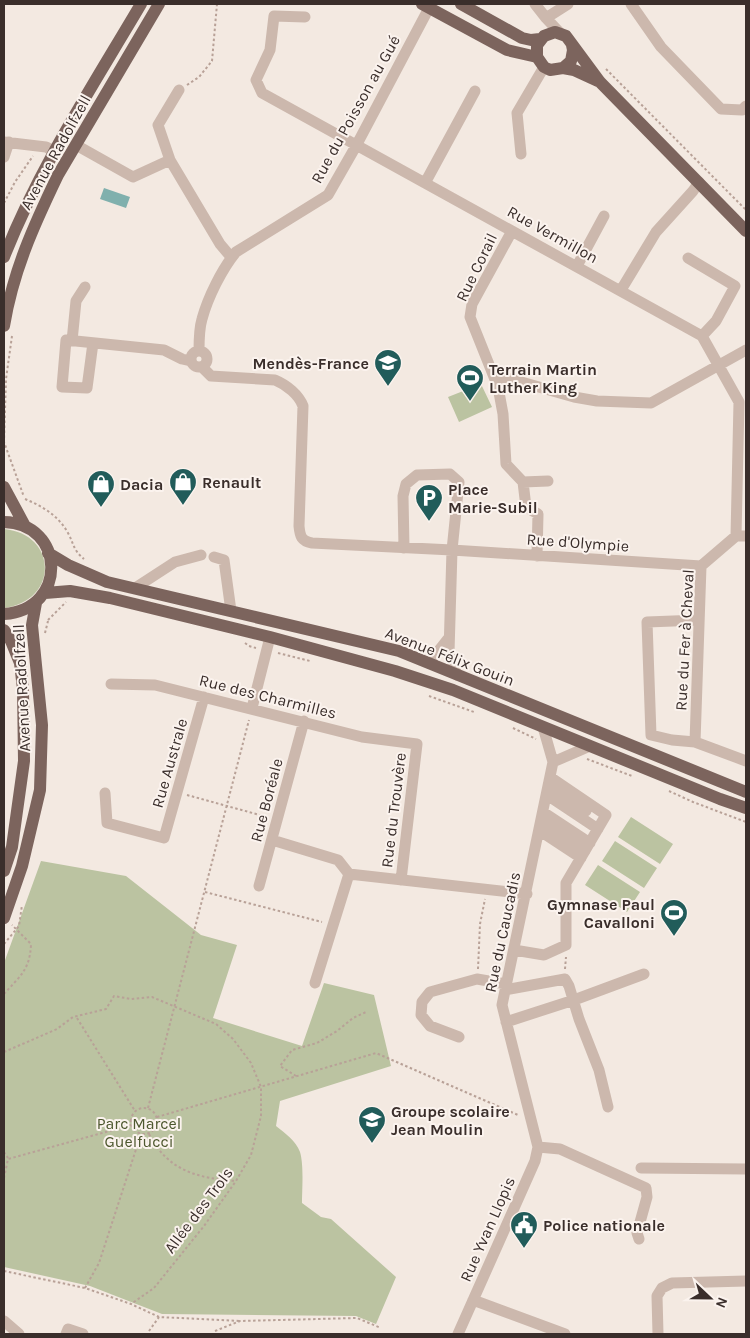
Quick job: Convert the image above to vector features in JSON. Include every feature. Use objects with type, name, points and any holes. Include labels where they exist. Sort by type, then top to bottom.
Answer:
[{"type":"main road","name":"Avenue Radolfzell","points":[[4,257],[18,220],[43,170],[141,4]]},
{"type":"main road","name":"Avenue Radolfzell","points":[[8,331],[11,290],[30,234],[58,175],[159,4]]},
{"type":"main road","points":[[461,4],[522,38],[531,40],[542,38],[555,32],[566,36],[600,82],[746,231]]},
{"type":"main road","points":[[426,6],[507,50],[540,62],[550,70],[563,68],[574,70],[600,82]]},
{"type":"main road","points":[[540,62],[536,51],[542,38]]},
{"type":"main road","points":[[563,68],[571,61],[572,45]]},
{"type":"main road","points":[[4,487],[25,526]]},
{"type":"main road","points":[[4,522],[25,526],[41,538],[51,560],[51,573],[45,593],[36,603],[26,609],[4,614]]},
{"type":"main road","name":"Avenue Félix Gouin","points":[[48,552],[76,569],[107,582],[399,651],[746,792]]},
{"type":"main road","name":"Avenue Félix Gouin","points":[[45,593],[70,591],[110,598],[270,637],[395,671],[453,690],[746,808]]},
{"type":"main road","name":"Avenue Radolfzell","points":[[8,921],[40,790],[42,725],[32,625],[36,603]]},
{"type":"main road","name":"Avenue Radolfzell","points":[[4,630],[20,663],[23,689],[24,761],[12,847],[4,871]]},
{"type":"street","points":[[535,4],[561,34]]},
{"type":"street","points":[[546,18],[568,4]]},
{"type":"street","points":[[631,4],[661,48],[720,109],[742,110],[746,107]]},
{"type":"street","name":"Rue du Poisson au Gué","points":[[198,351],[202,319],[214,289],[232,257],[236,252],[328,195],[356,146],[426,6]]},
{"type":"street","name":"Rue Vermillon","points":[[305,17],[274,16],[270,50],[256,80],[262,93],[702,336]]},
{"type":"street","points":[[542,38],[546,26],[546,18]]},
{"type":"street","points":[[521,154],[517,113],[540,62]]},
{"type":"street","points":[[179,90],[158,125],[170,160],[220,244],[232,257]]},
{"type":"street","points":[[425,183],[475,92]]},
{"type":"street","points":[[4,158],[6,142],[46,147],[54,151]]},
{"type":"street","points":[[76,145],[134,177],[170,160]]},
{"type":"street","points":[[621,290],[656,232],[694,191],[699,182]]},
{"type":"street","points":[[577,266],[604,216]]},
{"type":"street","name":"Rue Corail","points":[[512,231],[472,304],[470,317],[498,387],[503,414],[506,464],[522,482]]},
{"type":"street","points":[[688,258],[735,286],[716,321],[702,336],[738,402],[741,536]]},
{"type":"street","points":[[72,341],[76,301],[85,287]]},
{"type":"street","points":[[93,343],[87,388],[62,387],[66,340],[164,350],[182,359],[191,361],[194,366],[202,367],[211,376],[275,380],[283,383],[300,399],[303,406],[299,526],[302,539],[312,543],[452,550]]},
{"type":"street","points":[[493,374],[574,398],[596,401],[651,403],[719,367],[746,350]]},
{"type":"street","points":[[191,361],[193,354],[198,351],[204,352],[207,358],[206,364],[202,367]]},
{"type":"street","points":[[404,548],[403,496],[406,484],[417,476],[450,474],[459,482],[452,550],[448,639],[449,652],[457,675]]},
{"type":"street","points":[[537,556],[538,514],[526,507],[522,482],[548,481]]},
{"type":"street","name":"Rue du Fer à Cheval","points":[[695,742],[701,566],[741,536]]},
{"type":"street","name":"Rue d'Olympie","points":[[452,550],[701,566]]},
{"type":"street","points":[[135,588],[175,562],[201,555]]},
{"type":"street","points":[[214,557],[224,560],[231,611]]},
{"type":"street","points":[[638,749],[652,735],[647,622],[699,620]]},
{"type":"street","points":[[252,708],[270,637]]},
{"type":"street","points":[[429,663],[448,639]]},
{"type":"street","name":"Rue des Charmilles","points":[[112,684],[155,685],[362,737],[417,744]]},
{"type":"street","name":"Rue Australe","points":[[105,793],[107,823],[164,838],[204,697]]},
{"type":"street","name":"Rue Boréale","points":[[260,886],[304,721]]},
{"type":"street","points":[[543,727],[554,762],[590,746]]},
{"type":"street","points":[[652,735],[672,740],[695,742],[746,761]]},
{"type":"street","name":"Rue du Trouvère","points":[[401,880],[417,744]]},
{"type":"street","name":"Rue du Caucadis","points":[[536,1142],[502,1005],[554,762]]},
{"type":"street","points":[[545,804],[592,840]]},
{"type":"street","points":[[545,804],[592,840]]},
{"type":"street","points":[[545,804],[592,840]]},
{"type":"street","points":[[514,950],[544,956],[566,945],[566,883],[606,815],[545,804]]},
{"type":"street","points":[[272,840],[338,860],[350,874],[527,894]]},
{"type":"street","points":[[315,983],[350,874]]},
{"type":"street","points":[[506,1022],[574,1000],[644,974]]},
{"type":"street","points":[[459,1037],[430,1026],[420,1015],[422,1002],[430,992],[477,980],[506,987],[564,979],[569,986],[579,1019],[599,1070],[608,1107]]},
{"type":"street","points":[[536,1142],[560,1149],[646,1188],[647,1197],[637,1233],[639,1238]]},
{"type":"street","name":"Rue Yvan Llopis","points":[[458,1334],[535,1161],[536,1142]]},
{"type":"street","points":[[641,1168],[746,1169]]},
{"type":"street","points":[[658,1334],[657,1296],[662,1288],[672,1283],[746,1281]]},
{"type":"street","points":[[473,1300],[565,1334]]},
{"type":"street","points":[[4,1321],[19,1334]]},
{"type":"street","points":[[66,1334],[68,1329],[83,1334]]},
{"type":"path","points":[[179,90],[199,77],[212,61],[217,4]]},
{"type":"path","points":[[604,67],[746,210]]},
{"type":"path","points":[[4,203],[15,182],[35,153]]},
{"type":"path","points":[[8,331],[4,442],[24,499]]},
{"type":"path","points":[[17,497],[45,509],[62,523],[71,539],[73,548],[78,554]]},
{"type":"path","points":[[43,625],[66,602]]},
{"type":"path","points":[[283,654],[318,663]]},
{"type":"path","points":[[424,694],[479,714]]},
{"type":"path","points":[[148,1108],[252,708]]},
{"type":"path","points":[[511,727],[540,743]]},
{"type":"path","points":[[586,759],[634,777]]},
{"type":"path","points":[[667,791],[746,822]]},
{"type":"path","points":[[177,793],[278,819]]},
{"type":"path","points":[[477,980],[480,924],[486,890]]},
{"type":"path","points":[[204,892],[334,925]]},
{"type":"path","points":[[4,994],[26,969],[30,958],[31,944],[8,921]]},
{"type":"path","points":[[564,979],[566,945]]},
{"type":"path","points":[[4,1052],[56,1029],[76,1017],[106,1009],[114,996],[132,999],[152,997],[216,1024],[233,1039],[251,1063],[260,1087]]},
{"type":"path","points":[[296,1077],[280,1066],[292,1050],[317,1043],[337,1031],[353,1018],[366,1012]]},
{"type":"path","points":[[76,1017],[135,1111]]},
{"type":"path","points":[[157,1117],[376,1053],[531,1121]]},
{"type":"path","name":"Allée des Trols","points":[[131,1304],[154,1288],[204,1226],[236,1181],[251,1154],[262,1116],[260,1087]]},
{"type":"path","points":[[141,1108],[148,1108],[157,1117],[156,1127],[149,1134],[141,1134],[135,1131],[131,1125],[131,1118],[135,1111],[141,1108]]},
{"type":"path","points":[[8,1159],[131,1125]]},
{"type":"path","points":[[85,1288],[99,1263],[141,1134]]},
{"type":"path","points":[[149,1134],[162,1154],[172,1164],[192,1174],[217,1180],[236,1181]]},
{"type":"path","points":[[4,1152],[8,1159],[4,1178]]},
{"type":"path","points":[[4,1272],[85,1288],[131,1304],[159,1317],[240,1321],[357,1318],[381,1328]]},
{"type":"path","points":[[149,1331],[159,1317]]},
{"type":"path","points":[[215,1331],[240,1321]]},
{"type":"green space","name":"Terrain Martin Luther King","points":[[481,384],[492,407],[459,422],[448,397]]},
{"type":"green space","points":[[4,529],[22,534],[35,542],[42,554],[45,568],[42,581],[35,593],[22,603],[4,608]]},
{"type":"green space","points":[[631,817],[673,844],[660,864],[618,837]]},
{"type":"green space","points":[[615,841],[657,868],[644,888],[602,861]]},
{"type":"green space","name":"Parc Marcel Guelfucci","points":[[41,861],[126,876],[201,935],[237,945],[213,1018],[302,1046],[324,983],[374,995],[391,1066],[280,1101],[276,1126],[293,1141],[300,1152],[302,1203],[321,1217],[331,1219],[396,1277],[376,1324],[356,1316],[162,1314],[90,1286],[4,1267],[4,963]]},
{"type":"green space","points":[[598,865],[640,892],[627,912],[585,885]]},
{"type":"water","points":[[104,188],[130,197],[126,208],[100,199]]},
{"type":"place","name":"Mendès-France","points":[[388,387]]},
{"type":"place","name":"Terrain Martin Luther King","points":[[470,402]]},
{"type":"place","name":"Renault","points":[[183,506]]},
{"type":"place","name":"Dacia","points":[[101,508]]},
{"type":"place","name":"Place Marie-Subil","points":[[429,522]]},
{"type":"place","name":"Gymnase Paul Cavalloni","points":[[674,937]]},
{"type":"place","name":"Groupe scolaire Jean Moulin","points":[[372,1144]]},
{"type":"place","name":"Police nationale","points":[[524,1249]]}]
